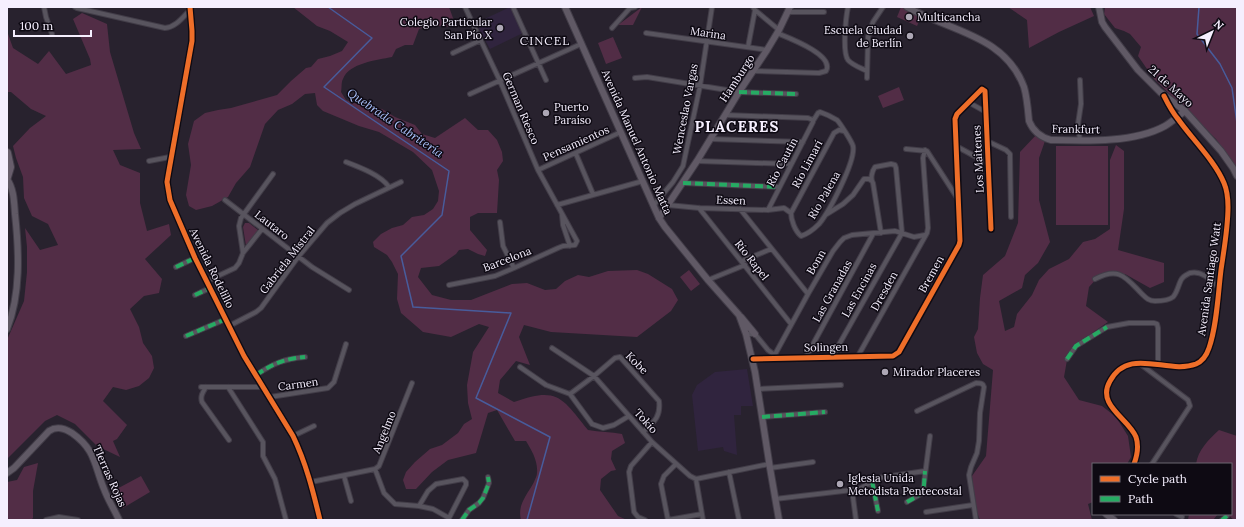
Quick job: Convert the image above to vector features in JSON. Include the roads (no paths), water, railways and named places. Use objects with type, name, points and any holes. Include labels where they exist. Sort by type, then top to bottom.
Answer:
[{"type":"highway","points":[[7,153],[10,167],[7,178]]},
{"type":"street","points":[[44,7],[52,34]]},
{"type":"street","points":[[75,7],[165,28],[176,24],[190,8]]},
{"type":"street","name":"German Riesco","points":[[465,7],[500,81],[538,170],[576,241],[575,245],[570,246],[563,225],[562,215]]},
{"type":"street","points":[[513,7],[546,80]]},
{"type":"street","name":"Avenida Manuel Antonio Matta","points":[[565,7],[653,206],[665,227],[708,280],[739,315],[753,359],[778,520]]},
{"type":"street","points":[[612,28],[630,8],[636,7]]},
{"type":"street","name":"Wenceslao Vargas","points":[[653,206],[673,182],[683,166],[700,86],[712,7]]},
{"type":"street","points":[[848,7],[844,47],[846,55],[848,60],[867,71]]},
{"type":"street","points":[[867,78],[868,37],[873,22],[883,7]]},
{"type":"street","name":"Frankfurt","points":[[908,7],[981,40],[1003,55],[1012,65],[1024,88],[1029,121],[1034,130],[1041,137],[1051,140],[1080,141],[1114,139],[1140,135],[1159,129],[1185,111]]},
{"type":"street","name":"21 de Mayo","points":[[1099,7],[1102,22],[1105,27],[1138,70],[1164,96],[1185,111],[1221,152],[1237,176]]},
{"type":"street","name":"Avenida Rodelillo","points":[[190,8],[192,41],[170,157],[167,182],[170,200],[195,258],[244,356],[293,436],[311,482],[320,520]]},
{"type":"street","points":[[753,71],[819,73],[826,71],[828,67],[823,58],[808,47],[778,31],[754,8]]},
{"type":"street","points":[[748,47],[754,8]]},
{"type":"street","points":[[789,8],[824,12]]},
{"type":"street","name":"Hamburgo","points":[[660,218],[767,50],[789,8]]},
{"type":"street","name":"Marina","points":[[646,33],[767,50]]},
{"type":"street","points":[[453,53],[481,40]]},
{"type":"street","points":[[470,94],[581,44]]},
{"type":"street","points":[[635,78],[647,77],[739,92],[796,94]]},
{"type":"street","points":[[1080,80],[1081,104],[1078,124],[1080,141]]},
{"type":"street","name":"Bremen","points":[[898,352],[959,245],[955,119],[957,114],[968,102],[981,89],[984,89]]},
{"type":"street","name":"Los Maitenes","points":[[984,89],[989,164],[991,229]]},
{"type":"street","name":"Avenida Santiago Watt","points":[[1134,463],[1137,450],[1135,437],[1131,429],[1112,408],[1107,398],[1109,383],[1120,368],[1128,364],[1139,363],[1187,366],[1199,363],[1205,356],[1209,348],[1212,334],[1227,232],[1228,198],[1220,176],[1176,118],[1164,96]]},
{"type":"street","points":[[968,102],[986,112]]},
{"type":"street","name":"Río Palena","points":[[791,213],[797,233],[801,236],[813,230],[825,214],[848,170],[854,153],[851,141],[836,120],[820,112],[813,122]]},
{"type":"street","points":[[726,115],[808,118],[813,122]]},
{"type":"street","name":"Río Cautin","points":[[768,210],[813,122]]},
{"type":"street","name":"Río Limarí","points":[[791,213],[834,133],[839,130],[844,131]]},
{"type":"street","name":"Pensamientos","points":[[538,170],[576,154],[621,132]]},
{"type":"street","points":[[711,138],[802,142]]},
{"type":"street","points":[[987,142],[1006,150],[1010,154],[1011,217]]},
{"type":"street","points":[[956,146],[989,164]]},
{"type":"street","points":[[906,149],[925,150],[929,153],[958,199]]},
{"type":"street","points":[[925,150],[923,158],[928,228],[925,235]]},
{"type":"street","points":[[576,154],[593,194]]},
{"type":"street","points":[[149,161],[170,157]]},
{"type":"street","points":[[697,161],[791,164]]},
{"type":"street","points":[[346,162],[385,181],[389,187]]},
{"type":"street","points":[[881,233],[872,180],[873,171],[875,167],[892,164],[895,165],[896,168],[902,233]]},
{"type":"street","points":[[243,253],[239,226],[241,218],[273,174]]},
{"type":"street","points":[[7,178],[12,188],[18,238],[17,278],[14,308],[7,330]]},
{"type":"street","points":[[825,214],[848,200],[864,179],[872,180]]},
{"type":"street","points":[[557,205],[643,181]]},
{"type":"street","name":"Gabriela Mistral","points":[[229,326],[256,312],[260,308],[298,257],[327,223],[354,204],[401,182]]},
{"type":"street","points":[[683,183],[779,187]]},
{"type":"street","name":"Lautaro","points":[[225,200],[317,271],[349,290]]},
{"type":"street","name":"Essen","points":[[668,205],[699,208],[768,210],[784,208],[791,213]]},
{"type":"street","name":"Río Rapel","points":[[699,208],[791,324]]},
{"type":"street","points":[[740,209],[808,294]]},
{"type":"street","points":[[500,222],[503,246],[514,268]]},
{"type":"street","points":[[207,281],[235,268],[243,253],[262,229]]},
{"type":"street","name":"Bonn","points":[[774,356],[833,251],[844,238],[852,235],[895,231],[907,235],[921,243]]},
{"type":"street","name":"Las Encinas","points":[[832,357],[902,233]]},
{"type":"street","name":"Las Granadas","points":[[806,358],[873,234]]},
{"type":"street","name":"Bonn","points":[[907,235],[920,237],[925,235]]},
{"type":"street","name":"Dresden","points":[[858,356],[925,235]]},
{"type":"street","name":"Barcelona","points":[[449,285],[495,276],[558,248],[570,246]]},
{"type":"street","points":[[708,280],[771,249]]},
{"type":"street","points":[[176,267],[195,258]]},
{"type":"street","points":[[1095,278],[1105,273],[1115,273],[1125,276],[1148,299],[1157,301],[1172,297],[1176,292],[1182,278],[1193,272],[1209,278],[1219,288]]},
{"type":"street","points":[[1209,278],[1220,279]]},
{"type":"street","points":[[195,295],[210,288]]},
{"type":"street","points":[[739,315],[774,356]]},
{"type":"street","points":[[186,336],[226,319]]},
{"type":"street","points":[[1066,359],[1076,346],[1107,327],[1130,323],[1157,324],[1158,364]]},
{"type":"street","points":[[746,334],[755,334]]},
{"type":"street","name":"Carmen","points":[[270,397],[328,388],[334,382],[346,344]]},
{"type":"street","name":"Tokio","points":[[552,348],[594,376],[652,442],[690,476],[696,479]]},
{"type":"street","points":[[763,358],[767,355],[768,350]]},
{"type":"street","name":"Solingen","points":[[774,356],[780,358],[806,358],[893,356],[898,352]]},
{"type":"street","points":[[256,374],[271,365],[287,359],[305,356]]},
{"type":"street","name":"Kobe","points":[[570,394],[619,356],[658,398],[660,403],[657,417],[643,432]]},
{"type":"street","points":[[753,359],[774,356]]},
{"type":"street","points":[[1139,363],[1188,400],[1190,406],[1153,463]]},
{"type":"street","points":[[520,367],[546,385],[570,394],[592,424],[603,428],[614,425],[629,416]]},
{"type":"street","name":"Angelmo","points":[[311,482],[375,469],[379,466],[412,383]]},
{"type":"street","points":[[917,411],[976,383],[983,384],[984,387],[980,413],[979,441],[977,453],[969,475],[976,520]]},
{"type":"street","points":[[758,389],[841,385]]},
{"type":"street","points":[[229,440],[202,402],[201,398],[203,387],[264,387]]},
{"type":"street","points":[[228,387],[263,442],[263,456],[275,479],[286,520]]},
{"type":"street","points":[[762,417],[825,412]]},
{"type":"street","points":[[293,436],[314,426]]},
{"type":"street","name":"TIerras Rojas","points":[[7,473],[14,468],[49,431],[57,428],[67,430],[84,443],[92,453],[103,487],[119,520]]},
{"type":"street","points":[[907,502],[921,494],[923,491],[930,436]]},
{"type":"street","points":[[645,520],[638,517],[634,512],[629,472],[631,466],[652,442]]},
{"type":"street","points":[[703,520],[696,479],[769,466],[813,462]]},
{"type":"street","points":[[676,464],[664,476],[661,484],[668,520],[702,514]]},
{"type":"street","points":[[375,469],[384,493],[392,502],[398,505],[420,506],[433,509],[449,519],[466,484],[465,481],[460,479],[436,484],[428,491],[420,506]]},
{"type":"street","points":[[775,500],[852,490],[861,488],[878,478],[925,471]]},
{"type":"street","points":[[729,472],[738,520]]},
{"type":"street","points":[[344,476],[352,501]]},
{"type":"street","points":[[462,520],[469,510],[480,503],[489,483],[488,477]]},
{"type":"street","points":[[872,481],[878,511]]},
{"type":"street","points":[[852,490],[856,520]]},
{"type":"street","points":[[926,512],[973,505]]},
{"type":"street","points":[[1178,515],[1182,517]]},
{"type":"street","points":[[1222,520],[1227,516]]},
{"type":"street","points":[[46,520],[59,517],[78,520]]},
{"type":"waterway","name":"Quebrada Cabritería","points":[[328,7],[372,38],[324,87],[449,171],[442,215],[401,256],[413,307],[511,313],[476,398],[550,437],[527,520]]},
{"type":"waterway","points":[[1199,7],[1197,34],[1220,64],[1232,88],[1237,123]]},
{"type":"place","name":"Multicancha","points":[[909,17]]},
{"type":"place","name":"Colegio Particular San Pío X","points":[[500,28]]},
{"type":"place","name":"Escuela Ciudad de Berlín","points":[[910,36]]},
{"type":"place","name":"Puerto Paraíso","points":[[546,113]]},
{"type":"place","name":"Mirador Placeres","points":[[885,372]]},
{"type":"place","name":"Iglesia Unida Metodista Pentecostal","points":[[840,484]]},
{"type":"district","name":"CINCEL","points":[[545,41]]},
{"type":"district","name":"PLACERES","points":[[737,127]]}]
